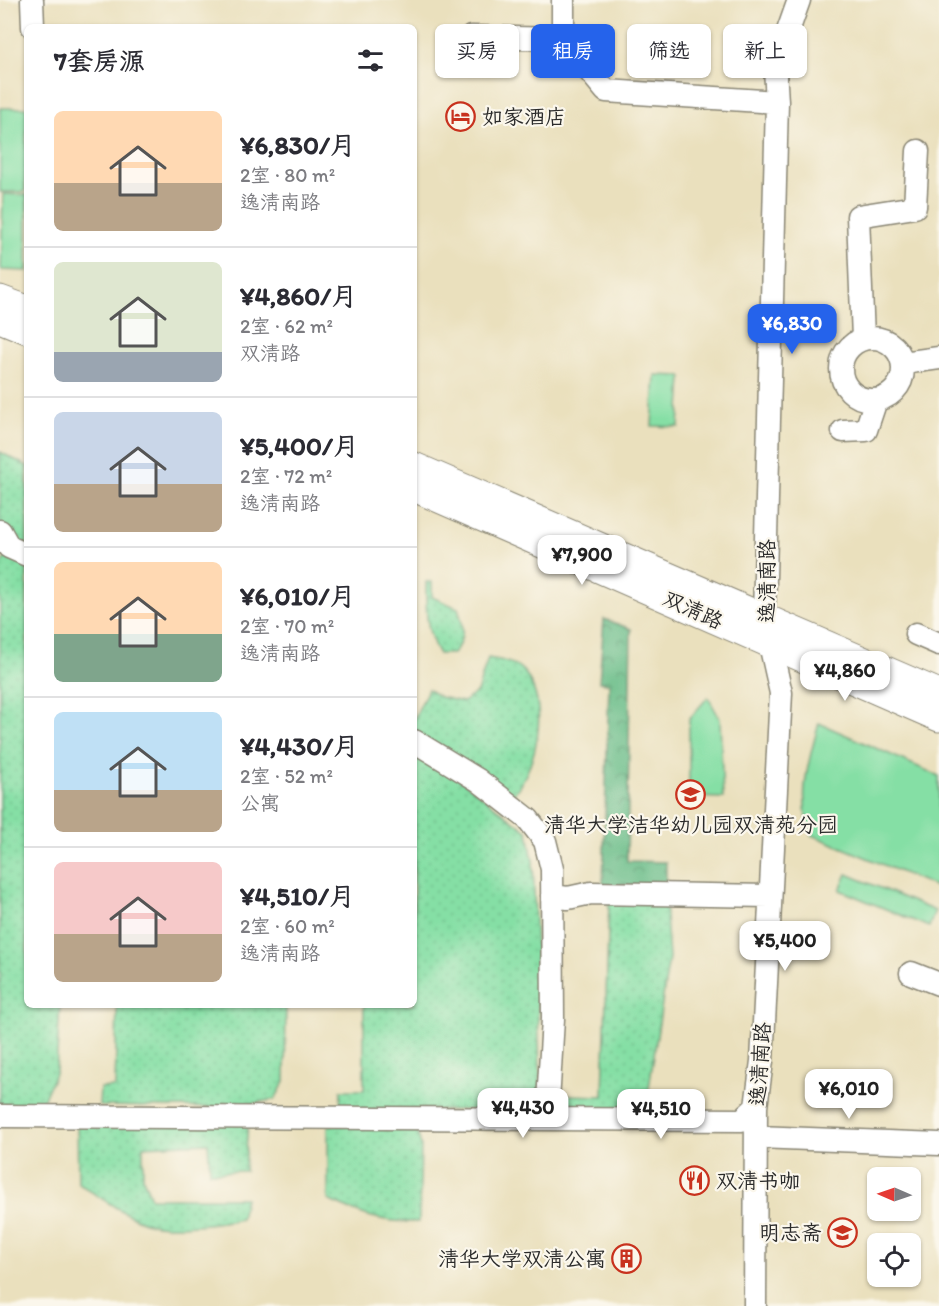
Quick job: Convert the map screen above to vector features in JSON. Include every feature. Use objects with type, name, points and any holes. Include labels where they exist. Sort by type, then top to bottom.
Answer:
[{"type":"main road","points":[[0,298],[24,308]]},
{"type":"main road","points":[[0,319],[24,329]]},
{"type":"main road","name":"双清路","points":[[417,467],[939,693]]},
{"type":"main road","name":"双清路","points":[[417,489],[939,718]]},
{"type":"street","points":[[32,0],[33,24]]},
{"type":"street","points":[[563,0],[563,24]]},
{"type":"street","name":"逸清南路","points":[[755,1306],[756,1107],[762,1061],[781,693],[780,680],[769,645],[764,617],[777,102],[775,68],[799,0]]},
{"type":"street","points":[[595,78],[606,91],[777,102]]},
{"type":"street","points":[[863,338],[858,216],[915,207],[918,151]]},
{"type":"street","points":[[863,338],[884,339],[893,345],[903,363],[903,373],[894,391],[876,400],[866,400],[849,390],[841,371],[846,351],[863,338]]},
{"type":"street","points":[[903,363],[939,358]]},
{"type":"street","points":[[843,431],[866,430],[876,400]]},
{"type":"street","points":[[916,634],[939,644]]},
{"type":"street","points":[[417,743],[478,780],[528,819],[545,841],[552,869],[553,1019],[547,1119]]},
{"type":"street","points":[[552,896],[568,898],[591,893],[769,896]]},
{"type":"street","points":[[911,973],[939,984]]},
{"type":"street","points":[[0,1116],[742,1120],[756,1107]]},
{"type":"street","points":[[757,1137],[939,1144]]},
{"type":"green space","points":[[0,108],[24,108],[24,192],[0,192]]},
{"type":"green space","points":[[3,194],[24,195],[24,271],[1,270]]},
{"type":"green space","points":[[655,375],[682,376],[679,427],[652,426]]},
{"type":"green space","points":[[0,452],[24,464],[24,547],[0,524]]},
{"type":"green space","points":[[10,553],[24,559],[24,1008],[60,1008],[56,1071],[41,1105],[0,1105],[0,565]]},
{"type":"green space","points":[[426,582],[432,582],[432,597],[458,608],[462,632],[460,643],[453,654],[439,654],[434,646],[427,619]]},
{"type":"green space","points":[[604,619],[631,629],[627,861],[666,862],[666,886],[603,885],[609,683],[599,682]]},
{"type":"green space","points":[[488,658],[518,666],[525,673],[533,688],[539,721],[537,738],[527,771],[510,799],[417,739],[417,713],[428,689],[440,697],[463,702],[477,692]]},
{"type":"green space","points":[[708,697],[720,719],[723,798],[689,797],[689,719]]},
{"type":"green space","points":[[819,723],[939,776],[939,888],[812,835],[807,821],[805,793],[808,765]]},
{"type":"green space","points":[[417,751],[436,761],[528,832],[533,861],[541,1101],[533,1109],[340,1111],[341,1090],[364,1090],[364,1008],[417,1008]]},
{"type":"green space","points":[[847,874],[935,911],[929,927],[840,890]]},
{"type":"green space","points":[[609,901],[665,902],[669,958],[648,1094],[642,1107],[635,1111],[566,1111],[566,1095],[603,1096]]},
{"type":"green space","points":[[117,1008],[286,1008],[285,1081],[275,1099],[232,1108],[99,1106],[100,1088],[115,1087]]},
{"type":"green space","points":[[77,1119],[248,1120],[245,1171],[210,1172],[208,1143],[143,1146],[143,1178],[151,1198],[245,1198],[241,1219],[196,1225],[161,1225],[144,1222],[114,1206],[78,1183]]},
{"type":"green space","points":[[328,1125],[416,1128],[421,1145],[419,1222],[372,1217],[328,1200]]},
{"type":"place","name":"如家酒店","points":[[461,117]]},
{"type":"place","name":"清华大学洁华幼儿园双清苑分园","points":[[691,794]]},
{"type":"place","name":"双清书咖","points":[[695,1181]]},
{"type":"place","name":"明志斋","points":[[843,1233]]},
{"type":"place","name":"清华大学双清公寓","points":[[627,1259]]}]
